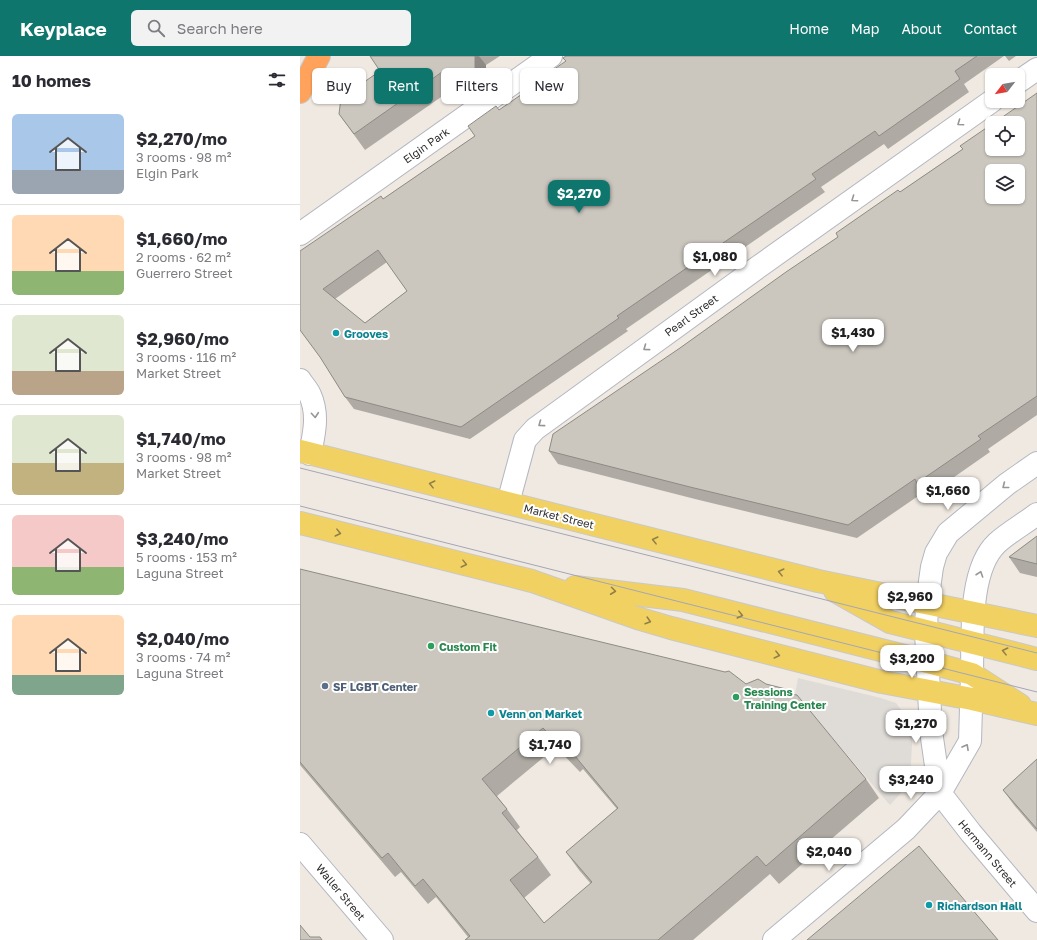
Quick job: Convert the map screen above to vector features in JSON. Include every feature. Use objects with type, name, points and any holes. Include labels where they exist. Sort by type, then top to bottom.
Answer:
[{"type":"highway","points":[[300,92],[318,57]]},
{"type":"main road","name":"Market Street","points":[[305,452],[818,581],[1037,626]]},
{"type":"main road","points":[[300,523],[532,582],[671,628],[882,682],[972,699],[1035,714]]},
{"type":"main road","name":"Market Street","points":[[818,581],[890,622],[1037,659]]},
{"type":"main road","points":[[532,582],[683,600],[928,662],[972,674],[1035,714]]},
{"type":"street","name":"Elgin Park","points":[[300,234],[551,56]]},
{"type":"street","points":[[1025,77],[1037,69]]},
{"type":"street","name":"Pearl Street","points":[[508,503],[525,440],[535,429],[761,265],[985,106]]},
{"type":"street","points":[[300,380],[310,395],[316,414],[315,427],[305,452]]},
{"type":"street","points":[[940,793],[931,731],[926,632],[927,603],[932,567],[936,553],[948,533],[1007,484],[1037,463]]},
{"type":"street","points":[[774,940],[906,829],[940,793],[970,741],[973,612],[978,578],[985,559],[996,544],[1037,514]]},
{"type":"street","name":"Hermann Street","points":[[940,793],[971,833],[1037,911]]},
{"type":"street","name":"Waller Street","points":[[300,844],[382,940]]},
{"type":"shaded area","points":[[798,678],[896,703],[913,726],[910,783],[890,805],[795,694]]},
{"type":"building","points":[[370,56],[475,56],[475,68],[441,68],[441,73],[433,78],[433,68],[378,68]]},
{"type":"building","points":[[566,56],[977,56],[955,71],[960,79],[879,136],[875,131],[812,174],[816,179],[617,316],[619,318],[461,427],[345,397],[320,357],[300,330],[300,251],[381,196],[383,199],[475,136],[468,126],[496,106],[499,110],[508,104],[512,104],[512,101],[520,95],[520,104],[578,104],[578,68],[556,68],[566,61],[563,58]],"holes":[[[378,250],[407,291],[365,323],[323,289]]]},
{"type":"building","points":[[374,75],[374,104],[397,104],[354,134],[339,114],[340,104],[366,104],[366,81]]},
{"type":"building","points":[[1037,93],[1037,396],[978,436],[981,439],[917,483],[915,479],[848,525],[549,451],[553,434],[680,348],[786,272],[838,237],[836,233],[898,190],[900,192],[963,149],[960,146],[985,129],[985,156],[1025,156],[1025,116],[1004,116],[1016,108],[1025,108],[1025,101]]},
{"type":"building","points":[[1037,536],[1037,564],[1009,557]]},
{"type":"building","points":[[300,569],[725,672],[729,671],[746,684],[758,679],[766,684],[786,689],[790,694],[797,695],[866,779],[766,866],[757,856],[658,940],[465,940],[470,936],[423,879],[415,886],[388,853],[382,858],[300,762]],"holes":[[[543,728],[567,754],[570,750],[618,808],[566,852],[592,882],[544,923],[510,880],[538,857],[502,813],[507,809],[482,779]]]},
{"type":"building","points":[[1037,759],[1037,829],[1003,790]]},
{"type":"building","points":[[919,846],[998,940],[807,940]]},
{"type":"building","points":[[300,925],[310,937],[320,937],[322,940],[300,940]]},
{"type":"tram line","points":[[300,468],[1037,653]]},
{"type":"tram line","points":[[300,506],[1037,692]]},
{"type":"place","name":"Grooves","points":[[336,333]]},
{"type":"place","name":"Custom Fit","points":[[431,646]]},
{"type":"place","name":"SF LGBT Center","points":[[325,686]]},
{"type":"place","name":"Sessions Training Center","points":[[736,697]]},
{"type":"place","name":"Venn on Market","points":[[491,713]]},
{"type":"place","name":"Richardson Hall","points":[[929,905]]}]
